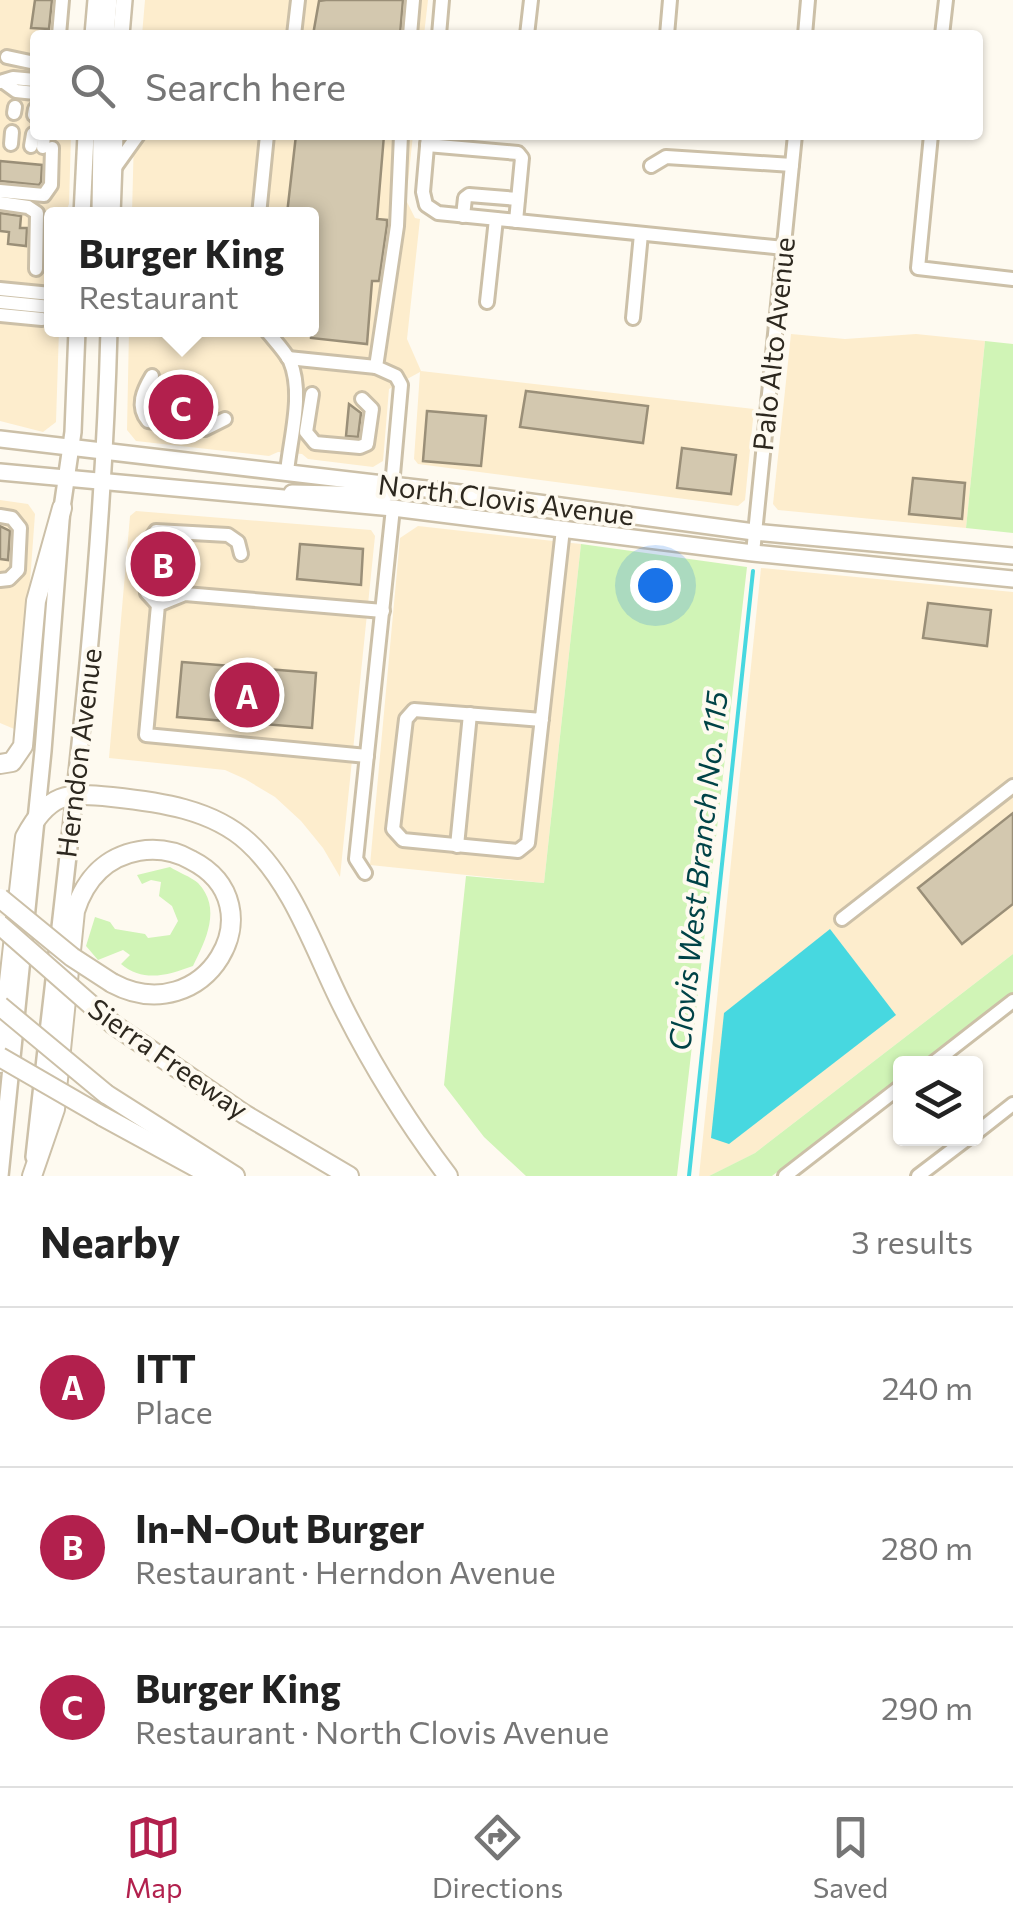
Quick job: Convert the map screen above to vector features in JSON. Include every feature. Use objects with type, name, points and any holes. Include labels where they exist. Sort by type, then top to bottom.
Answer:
[{"type":"highway","points":[[0,764],[12,762],[24,746],[36,601],[62,508]]},
{"type":"highway","points":[[212,1176],[0,1060],[25,837],[36,817],[52,802],[74,793],[170,805],[224,825],[249,843],[288,896],[345,1012],[398,1104],[448,1176]]},
{"type":"highway","points":[[0,898],[72,957],[112,983],[158,996],[193,986],[207,976],[228,942],[230,922],[225,890],[203,866],[176,852],[144,850],[125,854],[88,880],[75,911],[56,1109],[32,1176]]},
{"type":"highway","name":"Sierra Freeway","points":[[0,926],[114,1025],[244,1114],[350,1176]]},
{"type":"highway","points":[[0,1006],[106,1094],[234,1176]]},
{"type":"main road","points":[[93,30],[96,0]]},
{"type":"main road","points":[[106,30],[109,0]]},
{"type":"main road","points":[[121,30],[124,0]]},
{"type":"main road","points":[[82,207],[86,140]]},
{"type":"main road","points":[[100,140],[100,207]]},
{"type":"main road","points":[[112,207],[115,140]]},
{"type":"main road","name":"Herndon Avenue","points":[[0,1176],[62,508],[71,448],[77,337]]},
{"type":"main road","name":"Herndon Avenue","points":[[32,1176],[93,636],[105,484],[110,337]]},
{"type":"main road","name":"North Clovis Avenue","points":[[0,439],[754,532],[1013,556]]},
{"type":"main road","name":"North Clovis Avenue","points":[[0,472],[394,508],[752,553],[1013,579]]},
{"type":"main road","points":[[253,498],[310,491],[379,495],[386,494],[392,486]]},
{"type":"street","points":[[59,30],[62,0]]},
{"type":"street","points":[[295,30],[298,0]]},
{"type":"street","points":[[411,30],[414,0]]},
{"type":"street","points":[[439,30],[442,0]]},
{"type":"street","points":[[528,30],[531,0]]},
{"type":"street","points":[[667,30],[670,0]]},
{"type":"street","points":[[805,30],[808,0]]},
{"type":"street","points":[[943,30],[946,0]]},
{"type":"street","points":[[7,56],[30,62]]},
{"type":"street","points":[[3,82],[13,78],[30,80]]},
{"type":"street","points":[[3,82],[16,90],[30,91]]},
{"type":"street","points":[[113,170],[134,140]]},
{"type":"street","points":[[260,207],[267,140]]},
{"type":"street","points":[[376,367],[397,226],[401,140]]},
{"type":"street","points":[[516,221],[522,158],[518,153],[428,140],[423,192],[426,206],[438,213],[463,216],[784,248]]},
{"type":"street","name":"Palo Alto Avenue","points":[[752,553],[794,140]]},
{"type":"street","points":[[931,140],[918,268],[1013,279]]},
{"type":"street","points":[[0,192],[44,195],[51,185],[41,142]]},
{"type":"street","points":[[651,166],[666,157],[792,165]]},
{"type":"street","points":[[463,216],[464,198],[468,194],[518,199]]},
{"type":"street","points":[[0,203],[28,207],[37,213],[36,269]]},
{"type":"street","points":[[487,302],[496,219]]},
{"type":"street","points":[[633,318],[641,234]]},
{"type":"street","points":[[0,288],[44,293]]},
{"type":"street","points":[[0,302],[44,313]]},
{"type":"street","points":[[0,315],[44,313]]},
{"type":"street","points":[[272,337],[288,358],[296,392],[286,472]]},
{"type":"street","points":[[288,358],[376,367],[396,376],[402,390],[392,486]]},
{"type":"street","points":[[152,376],[142,395],[142,410],[148,420],[204,429],[225,419]]},
{"type":"street","points":[[312,394],[306,432],[315,443],[360,447],[367,444],[372,409],[362,399]]},
{"type":"street","points":[[364,873],[356,858],[394,508]]},
{"type":"street","points":[[0,516],[12,518],[20,528],[18,570],[9,579],[0,580]]},
{"type":"street","points":[[542,720],[414,710],[406,719],[393,829],[403,840],[457,846],[518,852],[528,843],[542,720],[562,529]]},
{"type":"street","points":[[241,554],[238,542],[228,535],[156,531],[150,540],[146,586],[158,605],[146,736],[367,756]]},
{"type":"street","points":[[158,605],[184,594],[383,611]]},
{"type":"street","points":[[457,846],[470,714]]},
{"type":"street","points":[[842,918],[1013,786]]},
{"type":"street","points":[[942,1056],[1013,1001]]},
{"type":"street","points":[[785,1176],[893,1092]]},
{"type":"street","points":[[983,1127],[1013,1104]]},
{"type":"street","points":[[918,1176],[957,1146]]},
{"type":"shaded area","points":[[0,0],[70,0],[67,30],[30,30],[30,140],[71,140],[68,207],[44,207],[44,337],[59,337],[56,422],[43,432],[0,421]]},
{"type":"shaded area","points":[[145,0],[428,0],[425,30],[142,30]]},
{"type":"shaded area","points":[[134,140],[412,140],[406,200],[415,218],[420,219],[407,339],[421,371],[754,409],[745,500],[738,506],[418,464],[414,459],[420,372],[389,389],[383,461],[373,467],[308,459],[302,454],[278,452],[269,456],[136,441],[127,430],[129,337],[319,337],[319,207],[132,207]]},
{"type":"shaded area","points":[[791,334],[845,339],[916,334],[985,341],[966,528],[778,510],[773,504]]},
{"type":"shaded area","points":[[0,500],[28,504],[35,514],[19,731],[0,723]]},
{"type":"shaded area","points":[[136,511],[371,530],[375,536],[340,877],[301,821],[275,797],[245,779],[225,770],[109,758],[130,516]]},
{"type":"shaded area","points":[[418,526],[581,544],[544,883],[370,865],[400,538]]},
{"type":"shaded area","points":[[761,568],[1013,592],[1013,954],[755,1153],[709,1176],[699,1176]]},
{"type":"green space","points":[[985,341],[1013,344],[1013,533],[966,528]]},
{"type":"green space","points":[[581,544],[747,567],[677,1176],[526,1176],[484,1137],[444,1085],[466,876],[544,883]]},
{"type":"green space","points":[[170,867],[198,883],[209,903],[207,935],[193,966],[147,975],[121,964],[130,955],[123,950],[98,960],[86,946],[95,917],[110,922],[115,929],[145,934],[148,938],[170,935],[178,921],[172,906],[159,896],[161,882],[151,880],[142,884],[137,875]]},
{"type":"green space","points":[[1013,954],[1013,992],[929,1056],[893,1056],[893,1083],[772,1176],[709,1176],[755,1153]]},
{"type":"water","points":[[830,929],[896,1015],[729,1144],[711,1138],[724,1013]]},
{"type":"building","points":[[35,0],[52,0],[49,29],[31,28]]},
{"type":"building","points":[[403,0],[400,30],[314,30],[319,1]]},
{"type":"building","points":[[295,140],[384,140],[377,219],[387,220],[387,225],[379,281],[372,281],[367,344],[311,338],[319,337],[319,207],[288,207]]},
{"type":"building","points":[[0,161],[42,165],[41,182],[39,185],[0,181]]},
{"type":"building","points":[[0,213],[21,216],[20,228],[27,228],[26,246],[8,244],[9,232],[0,231]]},
{"type":"building","points":[[526,391],[648,406],[643,443],[520,427]]},
{"type":"building","points":[[159,394],[204,398],[202,419],[157,412]]},
{"type":"building","points":[[349,404],[361,413],[358,437],[346,436]]},
{"type":"building","points":[[427,411],[486,416],[481,466],[423,461]]},
{"type":"building","points":[[682,448],[736,455],[731,494],[677,488]]},
{"type":"building","points":[[913,478],[965,483],[962,519],[909,514]]},
{"type":"building","points":[[0,526],[10,531],[8,560],[0,559]]},
{"type":"building","points":[[161,541],[177,543],[173,588],[156,586]]},
{"type":"building","points":[[300,544],[363,549],[361,585],[297,579]]},
{"type":"building","points":[[928,603],[991,610],[987,646],[923,638]]},
{"type":"building","points":[[182,662],[316,673],[312,728],[177,717]]},
{"type":"building","points":[[1013,813],[1013,904],[962,944],[918,888]]},
{"type":"waterway","name":"Clovis West Branch No. 115","points":[[689,1176],[753,571]]},
{"type":"place","name":"Burger King","points":[[181,407]]},
{"type":"place","name":"In-N-Out Burger","points":[[163,564]]},
{"type":"place","name":"ITT","points":[[247,695]]}]
